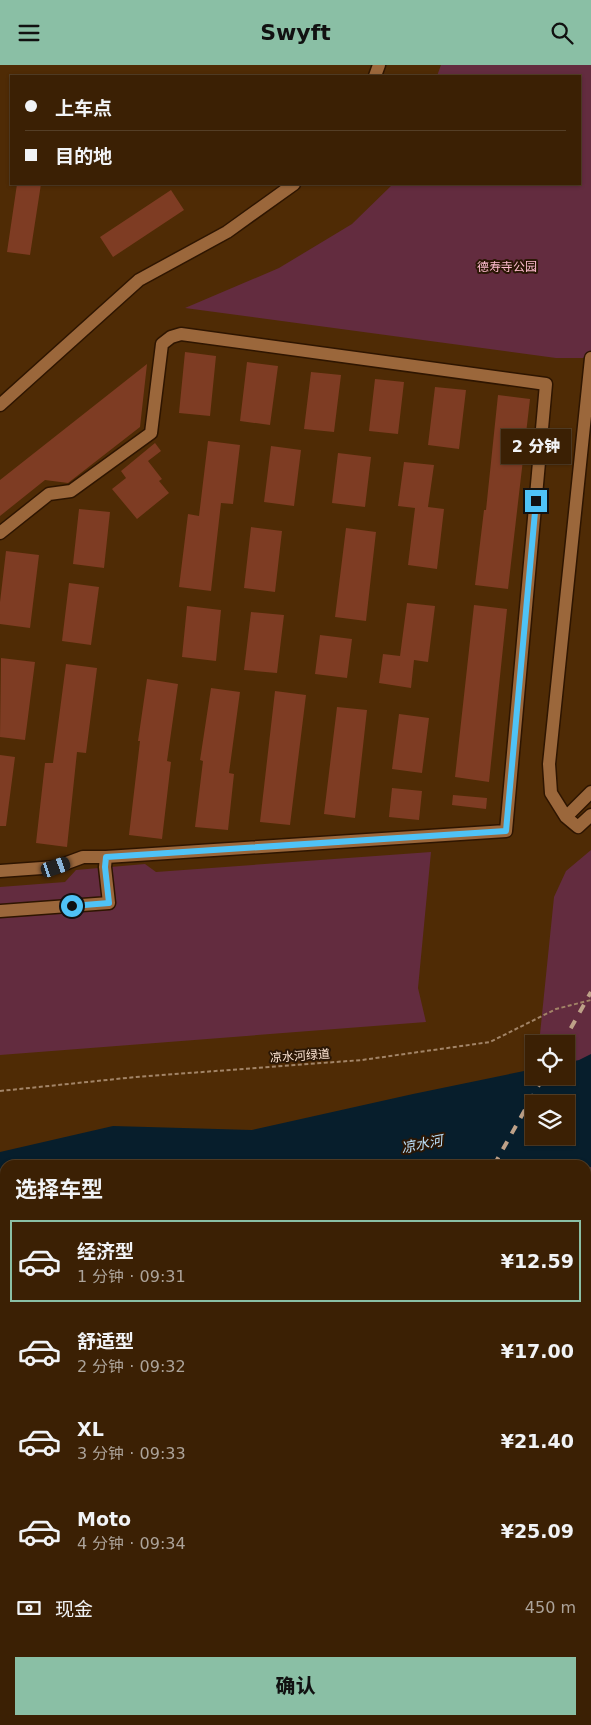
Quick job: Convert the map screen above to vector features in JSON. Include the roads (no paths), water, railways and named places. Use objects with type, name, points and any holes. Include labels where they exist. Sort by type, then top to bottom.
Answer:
[{"type":"street","points":[[0,405],[139,280],[227,232],[293,185]]},
{"type":"street","points":[[0,533],[49,494],[71,491],[151,433],[162,344],[171,337],[181,334],[546,384],[506,831],[83,857],[56,867],[0,871]]},
{"type":"street","points":[[591,359],[549,763],[551,793],[566,817],[578,827],[591,815]]},
{"type":"street","points":[[566,817],[591,792]]},
{"type":"street","points":[[0,911],[109,903],[105,867],[106,857]]},
{"type":"water","name":"凉水河","points":[[591,1054],[591,1160],[0,1160],[0,1152],[113,1126],[252,1130],[525,1071],[525,1085],[575,1085],[575,1061]]},
{"type":"railway","points":[[567,1035],[591,992]]},
{"type":"railway","points":[[497,1160],[539,1085]]},
{"type":"park label","name":"德寿寺公园","points":[[507,267]]}]
